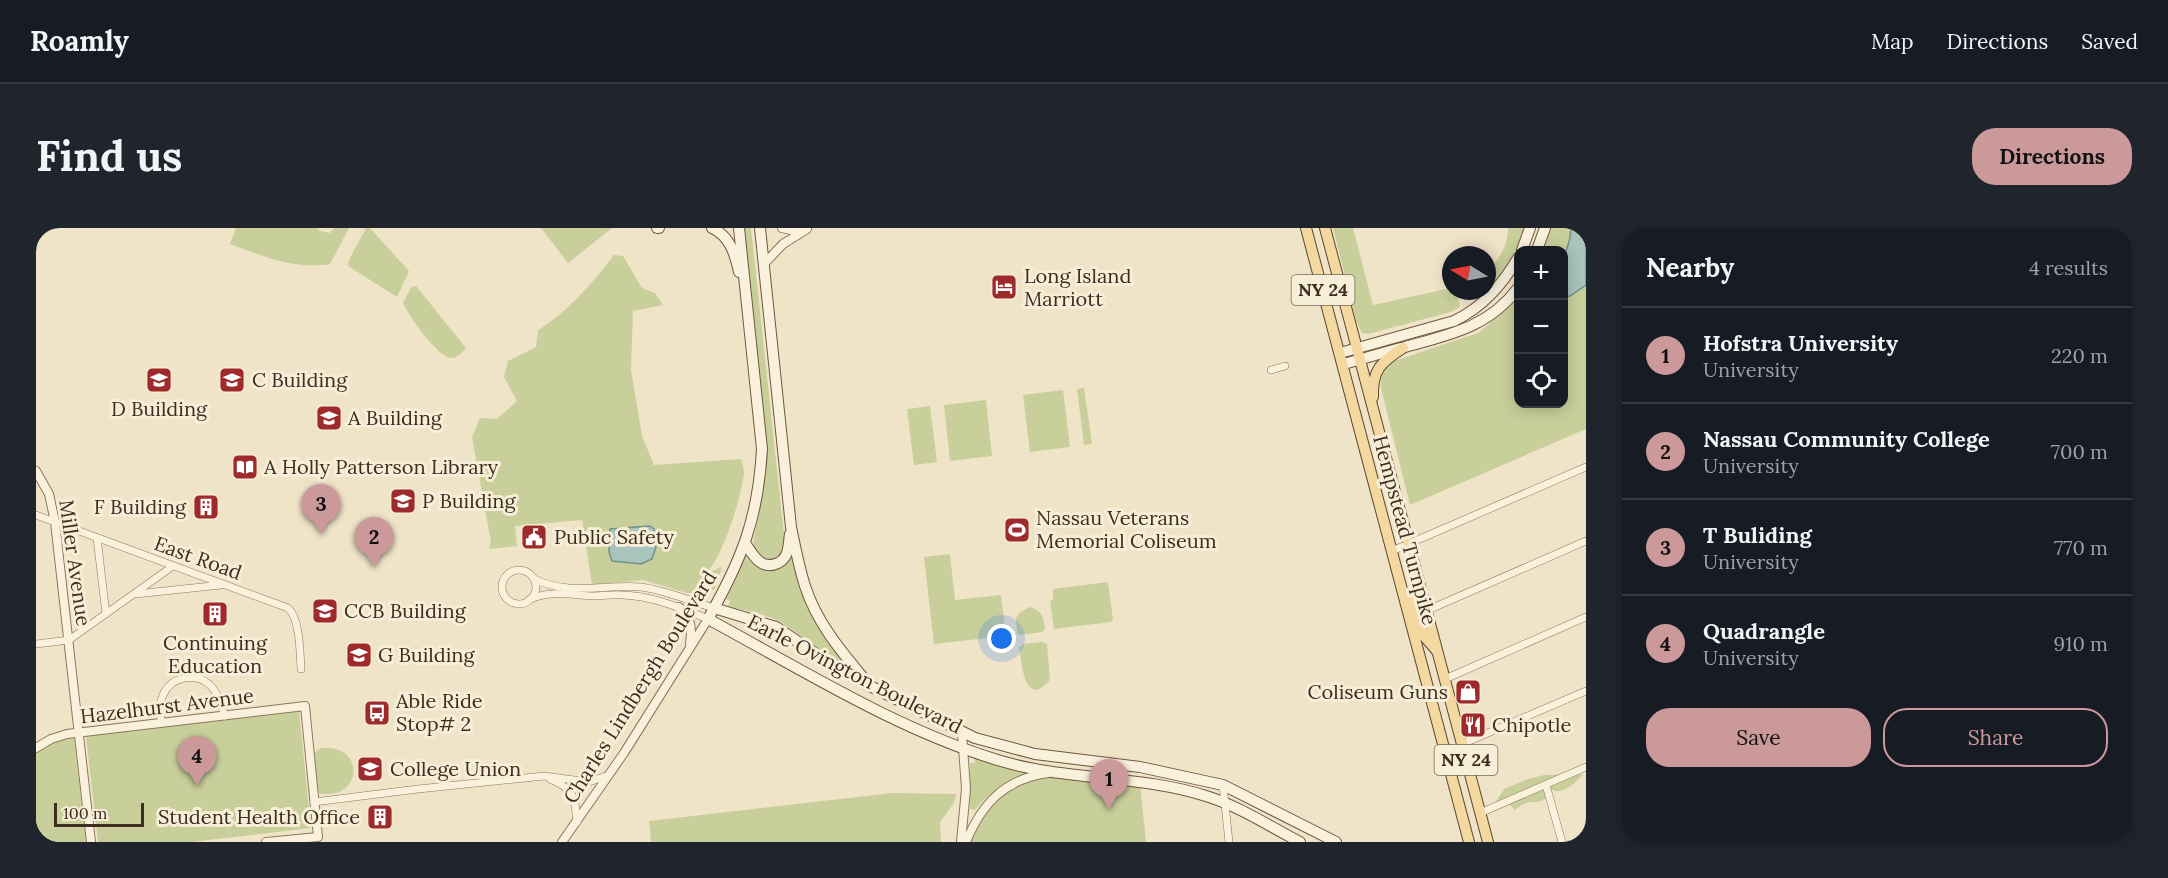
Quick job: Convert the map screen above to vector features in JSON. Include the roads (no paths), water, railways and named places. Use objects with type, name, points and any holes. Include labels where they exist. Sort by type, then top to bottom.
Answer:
[{"type":"main road","points":[[712,228],[721,232],[730,245],[746,301]]},
{"type":"main road","name":"Charles Lindbergh Boulevard","points":[[708,619],[730,578],[752,523],[762,449],[739,228]]},
{"type":"main road","points":[[760,228],[791,527],[805,587],[818,615],[839,649],[870,686]]},
{"type":"main road","name":"Hempstead Turnpike","points":[[1306,228],[1469,842]]},
{"type":"main road","name":"Hempstead Turnpike","points":[[1325,228],[1488,842]]},
{"type":"main road","points":[[1523,246],[1530,228]]},
{"type":"main road","points":[[1539,246],[1545,228]]},
{"type":"main road","points":[[1342,364],[1358,354],[1468,314],[1499,287],[1514,264]]},
{"type":"main road","points":[[1340,353],[1358,354],[1403,348],[1460,332],[1502,305],[1514,292]]},
{"type":"main road","points":[[1468,314],[1474,325]]},
{"type":"main road","points":[[1378,427],[1373,395],[1374,380],[1378,368],[1385,359],[1403,348]]},
{"type":"main road","points":[[745,543],[758,562],[769,566],[781,561],[786,555],[791,527]]},
{"type":"main road","points":[[1404,596],[1410,597],[1414,602],[1423,635],[1439,652]]},
{"type":"main road","name":"Earle Ovington Boulevard","points":[[714,608],[776,627],[828,662],[870,686],[962,733],[1035,754],[1140,767],[1223,785],[1336,842]]},
{"type":"main road","name":"Earle Ovington Boulevard","points":[[708,619],[763,651],[868,705],[964,749],[1053,773],[1185,790],[1225,802],[1300,842]]},
{"type":"main road","points":[[1463,819],[1463,842]]},
{"type":"street","points":[[782,228],[795,231],[808,228]]},
{"type":"street","points":[[764,264],[783,244],[808,228]]},
{"type":"street","points":[[1271,370],[1285,366]]},
{"type":"street","points":[[1392,551],[1586,467]]},
{"type":"street","name":"Miller Avenue","points":[[36,471],[53,504],[56,522],[91,842]]},
{"type":"street","name":"East Road","points":[[36,515],[288,608],[296,620],[301,669]]},
{"type":"street","points":[[97,538],[106,614]]},
{"type":"street","points":[[1428,610],[1586,541]]},
{"type":"street","points":[[36,644],[69,640],[173,566]]},
{"type":"street","points":[[519,570],[528,573],[534,579],[536,590],[530,599],[520,604],[510,601],[504,594],[502,584],[508,574],[519,570]]},
{"type":"street","name":"Earle Ovington Boulevard","points":[[534,579],[552,587],[645,588],[714,608]]},
{"type":"street","points":[[134,594],[223,585]]},
{"type":"street","name":"Earle Ovington Boulevard","points":[[530,599],[556,592],[596,596],[622,595],[654,599],[708,619]]},
{"type":"street","points":[[679,607],[691,623],[690,645]]},
{"type":"street","points":[[1445,679],[1586,617]]},
{"type":"street","name":"Charles Lindbergh Boulevard","points":[[562,842],[657,702],[708,619]]},
{"type":"street","points":[[161,723],[160,708],[164,693],[174,682],[187,678],[200,679],[211,685],[225,716]]},
{"type":"street","points":[[1462,744],[1584,692],[1586,702]]},
{"type":"street","name":"Hazelhurst Avenue","points":[[36,748],[51,739],[79,733],[305,706],[314,801]]},
{"type":"street","points":[[961,842],[966,789],[962,733]]},
{"type":"street","points":[[1480,813],[1586,767]]},
{"type":"street","points":[[966,842],[977,817],[998,794],[1021,780],[1053,773]]},
{"type":"street","points":[[266,842],[318,839],[314,801],[544,776],[590,782],[609,775]]},
{"type":"street","points":[[544,776],[568,788],[574,797],[577,822]]},
{"type":"street","points":[[1223,785],[1229,842]]},
{"type":"street","points":[[1546,785],[1562,842]]},
{"type":"water","points":[[1571,228],[1586,228],[1586,285],[1568,296],[1568,246]]},
{"type":"water","points":[[650,526],[654,529],[656,547],[652,559],[641,564],[612,561],[609,552],[610,529]]},
{"type":"place","name":"Long Island Marriott","points":[[1004,287]]},
{"type":"place","name":"D Building","points":[[159,380]]},
{"type":"place","name":"C Building","points":[[232,380]]},
{"type":"place","name":"A Building","points":[[329,418]]},
{"type":"place","name":"A Holly Patterson Library","points":[[245,467]]},
{"type":"place","name":"P Building","points":[[403,501]]},
{"type":"place","name":"F Building","points":[[206,507]]},
{"type":"place","name":"Nassau Veterans Memorial Coliseum","points":[[1017,530]]},
{"type":"place","name":"T Buliding","points":[[321,534]]},
{"type":"place","name":"Public Safety","points":[[534,537]]},
{"type":"place","name":"Nassau Community College","points":[[374,567]]},
{"type":"place","name":"CCB Building","points":[[325,611]]},
{"type":"place","name":"Continuing Education","points":[[215,614]]},
{"type":"place","name":"G Building","points":[[359,655]]},
{"type":"place","name":"Coliseum Guns","points":[[1468,692]]},
{"type":"place","name":"Able Ride Stop# 2","points":[[377,713]]},
{"type":"place","name":"Chipotle","points":[[1473,725]]},
{"type":"place","name":"College Union","points":[[370,769]]},
{"type":"place","name":"Quadrangle","points":[[197,786]]},
{"type":"place","name":"Hofstra University","points":[[1109,809]]},
{"type":"place","name":"Student Health Office","points":[[380,817]]}]
